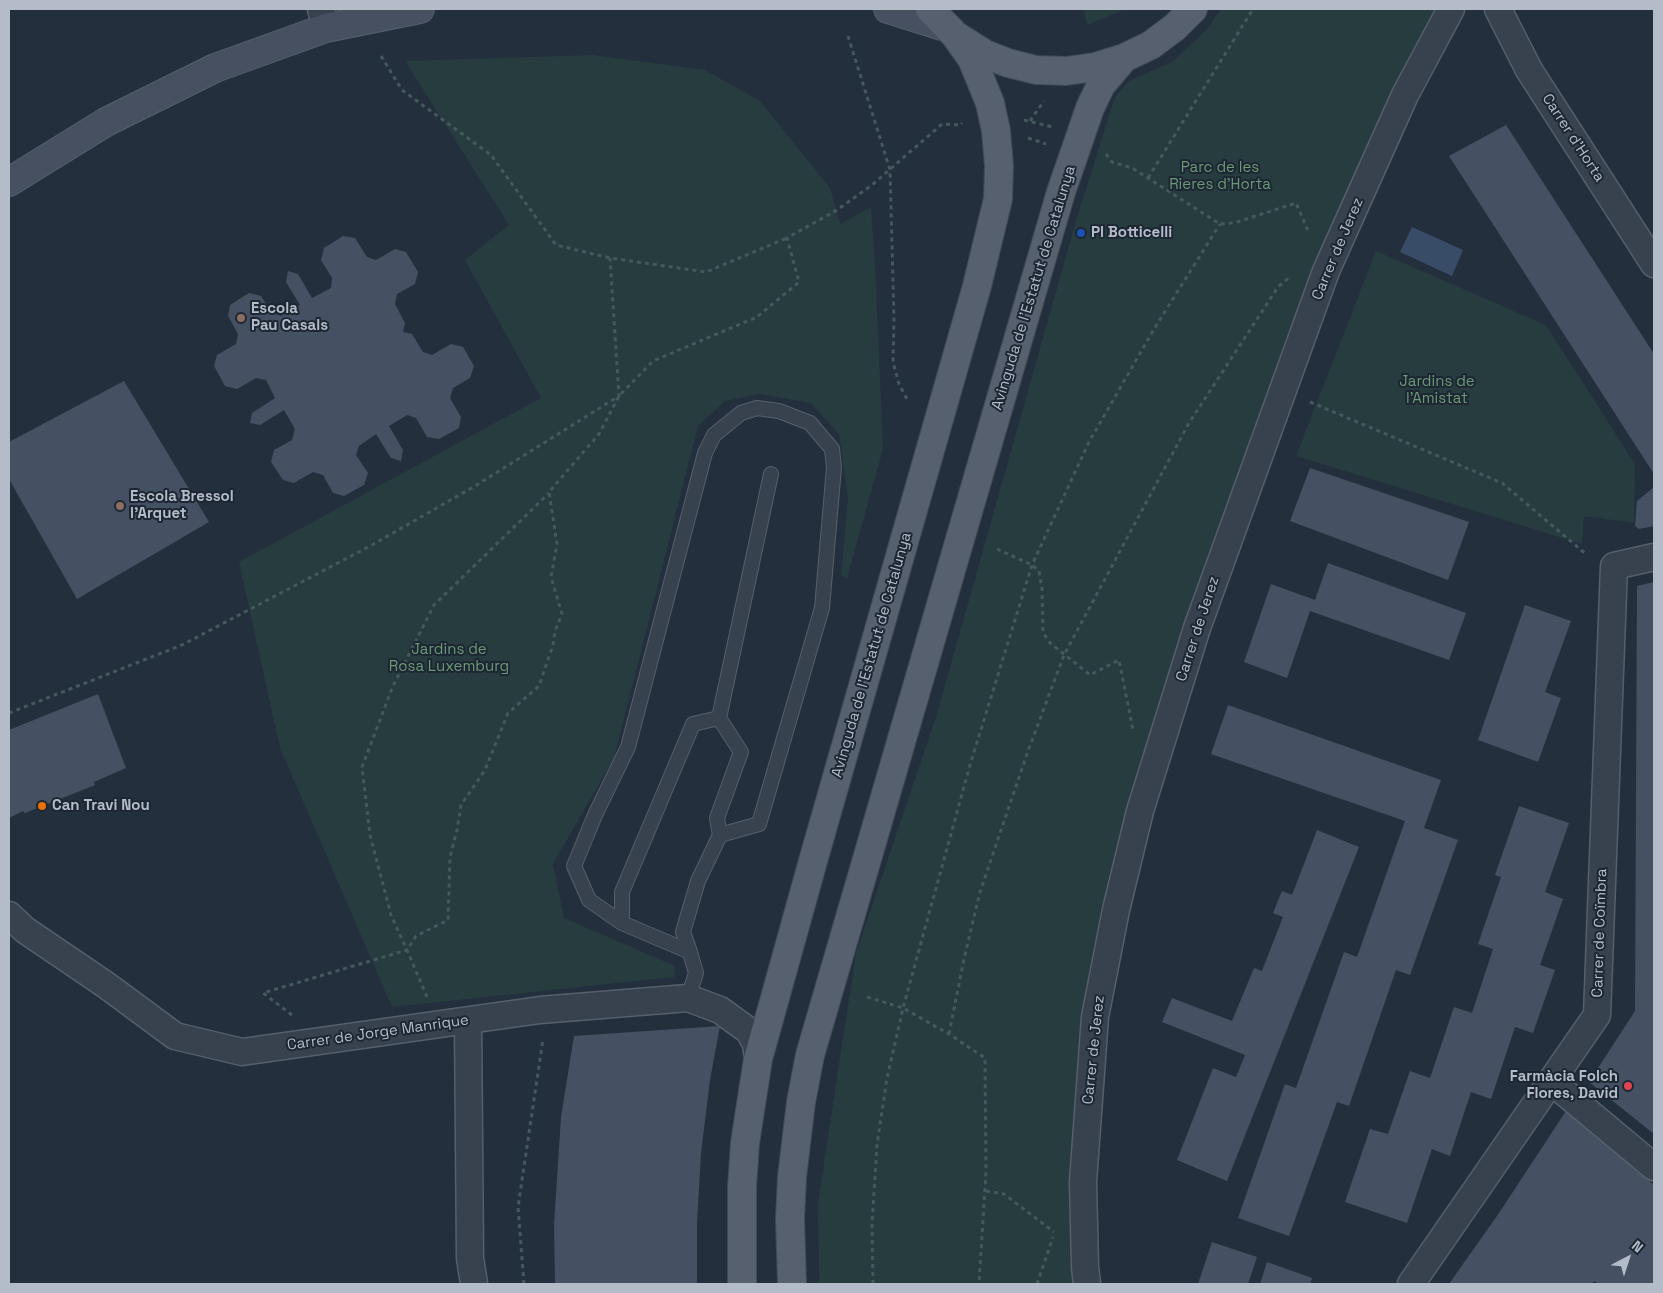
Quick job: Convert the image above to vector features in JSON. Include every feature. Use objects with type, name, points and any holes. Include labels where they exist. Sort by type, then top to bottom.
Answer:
[{"type":"main road","points":[[944,23],[985,54],[1008,63],[1036,70],[1066,71],[1095,67],[1124,58],[1151,45],[1176,28],[1193,9]]},
{"type":"main road","name":"Avinguda de l'Estatut de Catalunya","points":[[742,1284],[743,1170],[745,1143],[758,1059],[977,286],[998,199],[1000,166],[996,131],[990,103],[972,59],[944,23]]},
{"type":"main road","name":"Avinguda de l'Estatut de Catalunya","points":[[792,1284],[790,1237],[792,1177],[801,1102],[810,1055],[1061,192],[1090,108],[1101,85],[1124,58]]},
{"type":"street","points":[[9,182],[106,122],[214,68],[323,18],[420,9]]},
{"type":"street","points":[[888,9],[944,23]]},
{"type":"street","name":"Carrer de Jerez","points":[[1087,1284],[1083,1182],[1095,1017],[1116,910],[1140,811],[1197,628],[1326,271],[1405,95],[1451,9]]},
{"type":"street","name":"Carrer d'Horta","points":[[1498,9],[1529,70],[1654,264]]},
{"type":"street","name":"Carrer de Coïmbra","points":[[1411,1284],[1597,1015],[1614,566],[1654,557]]},
{"type":"street","name":"Carrer de Jorge Manrique","points":[[17,922],[175,1036],[242,1052],[540,1010],[688,998],[720,1010],[749,1031],[756,1044],[758,1059]]},
{"type":"street","points":[[468,1021],[470,1258],[474,1284]]},
{"type":"street","points":[[1552,1082],[1654,1167]]},
{"type":"lane","points":[[690,952],[622,923],[589,900],[574,866],[595,815],[628,747],[705,453],[714,435],[741,413],[757,408],[779,411],[810,423],[832,449],[834,467],[822,608],[758,824],[720,835]]},
{"type":"lane","points":[[688,998],[696,973],[683,932],[698,880],[720,835],[717,818],[741,752],[719,718],[771,474]]},
{"type":"lane","points":[[622,923],[622,892],[693,724],[719,718]]},
{"type":"path","points":[[1148,178],[1252,9]]},
{"type":"path","points":[[848,36],[890,170],[894,319],[893,362],[899,384],[908,401]]},
{"type":"path","points":[[381,56],[402,90],[491,155],[556,245],[610,258],[706,272],[787,238],[837,210],[872,186],[942,124],[961,125]]},
{"type":"path","points":[[1030,121],[1048,94]]},
{"type":"path","points":[[1018,118],[1060,129]]},
{"type":"path","points":[[1023,137],[1047,144]]},
{"type":"path","points":[[1112,162],[1132,168],[1220,224],[1234,223],[1296,203],[1311,237]]},
{"type":"path","points":[[873,1284],[872,1224],[877,1145],[887,1078],[903,1008],[970,765],[1032,565],[1089,442],[1154,329],[1220,224]]},
{"type":"path","points":[[9,713],[182,644],[372,545],[476,486],[619,396],[654,360],[758,317],[799,282],[787,238]]},
{"type":"path","points":[[427,997],[391,915],[370,835],[362,767],[393,686],[434,605],[549,492],[599,434],[619,396],[610,258]]},
{"type":"path","points":[[949,1034],[980,892],[1028,751],[1064,655],[1189,423],[1278,287],[1298,270]]},
{"type":"path","points":[[1310,402],[1502,483],[1588,556]]},
{"type":"path","points":[[294,1016],[263,993],[407,950],[416,936],[448,920],[450,857],[461,805],[485,770],[508,713],[539,686],[562,614],[551,577],[557,544],[549,492]]},
{"type":"path","points":[[997,549],[1039,570],[1042,589],[1043,632],[1049,642],[1090,675],[1119,660],[1133,728]]},
{"type":"path","points":[[868,997],[903,1008],[949,1034],[985,1058],[986,1191],[979,1284]]},
{"type":"path","points":[[524,1284],[518,1207],[544,1033]]},
{"type":"path","points":[[986,1191],[1004,1194],[1054,1233],[1037,1284]]},
{"type":"green space","points":[[1084,9],[1125,9],[1087,25]]},
{"type":"green space","name":"Parc de les Rieres d'Horta","points":[[1221,9],[1439,9],[1331,233],[1262,409],[1156,722],[1074,1129],[1072,1267],[1074,1284],[819,1284],[818,1203],[856,953],[936,717],[1077,217],[1115,97],[1129,81],[1172,62],[1208,28]]},
{"type":"green space","name":"Jardins de Rosa Luxemburg","points":[[593,55],[705,70],[760,101],[830,188],[840,224],[871,207],[883,449],[847,578],[841,575],[848,499],[839,434],[811,403],[759,394],[725,401],[698,426],[614,758],[553,864],[564,918],[675,966],[674,977],[392,1007],[280,748],[239,562],[541,398],[465,260],[509,225],[405,61]]},
{"type":"green space","name":"Jardins de l'Amistat","points":[[1376,251],[1546,325],[1635,464],[1634,523],[1584,516],[1582,544],[1296,456]]},
{"type":"water","points":[[1412,227],[1463,250],[1452,276],[1400,252]]},
{"type":"building","points":[[1506,125],[1654,354],[1654,474],[1449,156]]},
{"type":"building","points":[[343,236],[355,238],[367,257],[376,260],[395,249],[406,252],[418,272],[415,284],[397,294],[395,304],[405,323],[403,332],[412,334],[423,352],[432,355],[451,344],[463,347],[474,366],[470,378],[453,388],[450,398],[461,417],[459,428],[439,439],[427,437],[416,418],[407,415],[389,426],[403,450],[401,461],[391,458],[376,434],[359,446],[356,455],[368,473],[364,485],[344,496],[333,493],[323,475],[313,472],[294,483],[283,480],[271,462],[274,450],[292,440],[295,429],[284,410],[260,425],[250,423],[252,413],[275,398],[266,380],[256,378],[237,389],[225,386],[214,366],[217,355],[236,344],[238,334],[228,316],[230,305],[249,293],[261,296],[272,313],[281,316],[300,305],[286,282],[288,271],[298,274],[312,298],[331,288],[332,278],[321,260],[324,248]]},
{"type":"building","name":"Escola Bressol l'Arquet","points":[[124,381],[209,522],[77,599],[9,479],[9,442]]},
{"type":"building","points":[[1310,468],[1469,522],[1448,580],[1290,521]]},
{"type":"building","points":[[1654,487],[1654,526],[1639,529],[1635,526],[1637,501]]},
{"type":"building","points":[[1328,563],[1466,613],[1449,660],[1310,611],[1287,678],[1244,662],[1271,584],[1315,600]]},
{"type":"building","points":[[1654,582],[1654,1134],[1589,1082],[1635,1011],[1637,586]]},
{"type":"building","points":[[1525,605],[1571,621],[1545,692],[1561,698],[1538,762],[1478,740]]},
{"type":"building","points":[[98,694],[126,768],[94,782],[95,785],[25,813],[23,811],[9,818],[9,730]]},
{"type":"building","points":[[1228,705],[1441,780],[1424,828],[1458,840],[1410,975],[1396,970],[1349,1106],[1337,1102],[1289,1236],[1238,1218],[1285,1084],[1296,1088],[1344,952],[1357,957],[1405,821],[1211,754]]},
{"type":"building","points":[[1519,806],[1569,823],[1545,892],[1563,899],[1540,965],[1555,970],[1533,1033],[1515,1027],[1491,1099],[1471,1092],[1450,1156],[1432,1149],[1407,1223],[1345,1202],[1370,1129],[1388,1134],[1410,1071],[1430,1078],[1454,1007],[1472,1013],[1493,949],[1478,944],[1501,877],[1495,875]]},
{"type":"building","points":[[1317,830],[1359,847],[1227,1181],[1177,1160],[1213,1068],[1236,1077],[1245,1055],[1162,1022],[1172,998],[1232,1021],[1254,968],[1262,971],[1283,917],[1273,913],[1282,891],[1292,895]]},
{"type":"building","points":[[720,1026],[710,1080],[701,1153],[697,1222],[697,1284],[555,1284],[554,1225],[561,1117],[574,1036]]},
{"type":"building","points":[[1566,1111],[1654,1185],[1654,1284],[1599,1284],[1594,1281],[1592,1284],[1449,1284],[1499,1213]]},
{"type":"building","points":[[1212,1242],[1257,1257],[1248,1284],[1198,1284]]},
{"type":"building","points":[[1267,1262],[1312,1278],[1310,1284],[1260,1284]]},
{"type":"place","name":"Pl Botticelli","points":[[1081,233]]},
{"type":"place","name":"Escola Pau Casals","points":[[241,318]]},
{"type":"place","name":"Escola Bressol l'Arquet","points":[[120,506]]},
{"type":"place","name":"Can Travi Nou","points":[[42,806]]},
{"type":"place","name":"Farmàcia Folch Flores, David","points":[[1628,1086]]}]
